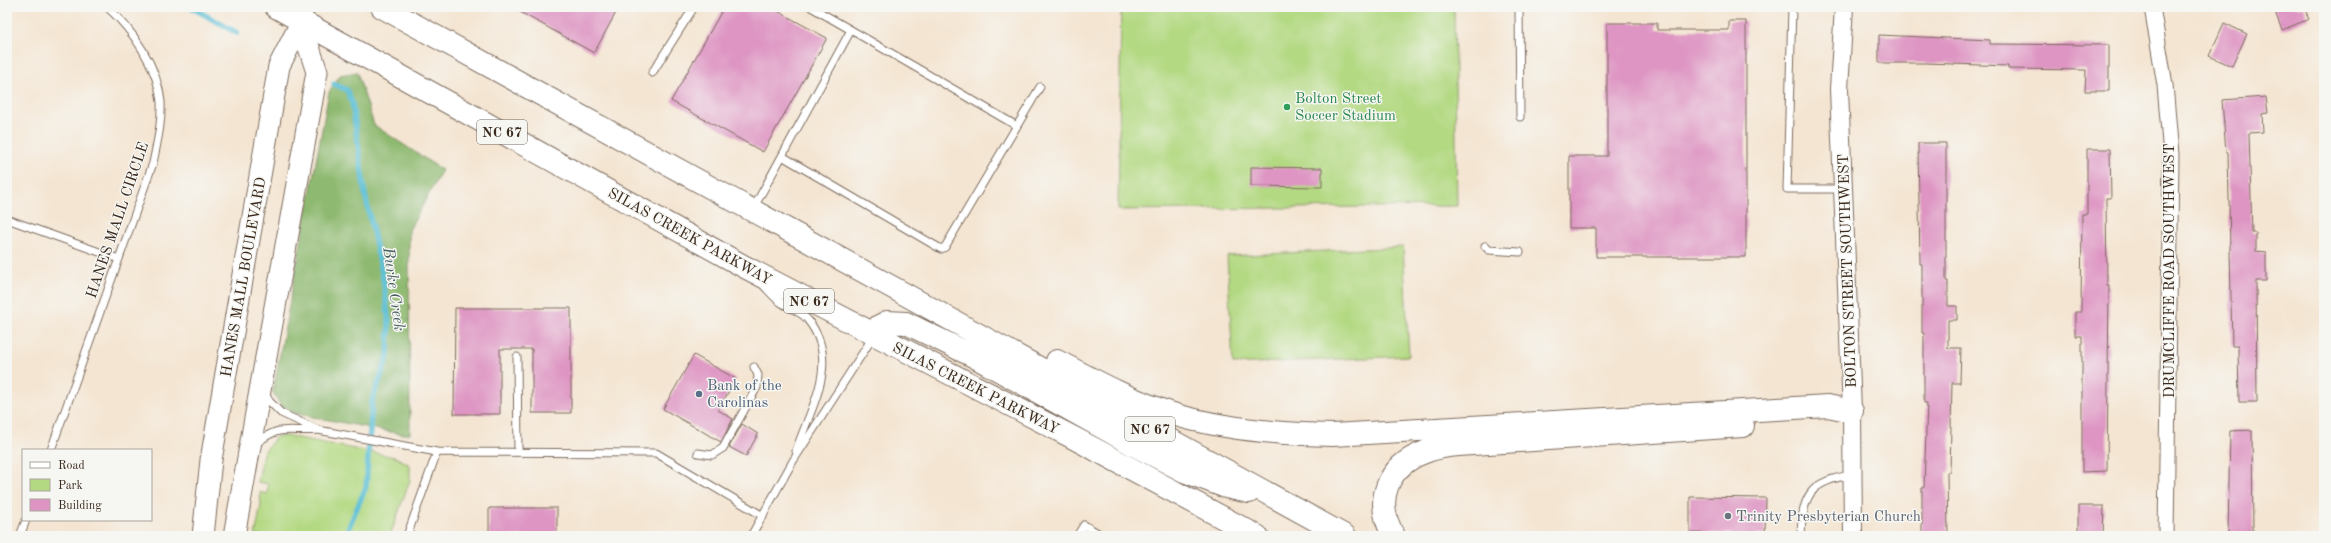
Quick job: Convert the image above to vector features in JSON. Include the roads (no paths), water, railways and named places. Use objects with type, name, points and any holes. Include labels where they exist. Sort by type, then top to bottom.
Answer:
[{"type":"main road","name":"SILAS CREEK PARKWAY","points":[[276,7],[302,15],[345,44],[745,267],[1072,437],[1199,507],[1257,536]]},
{"type":"main road","name":"NC 67","points":[[382,7],[1345,536]]},
{"type":"main road","points":[[234,536],[260,382],[317,72],[302,15]]},
{"type":"main road","name":"HANES MALL BOULEVARD","points":[[203,536],[212,460],[279,66],[302,15]]},
{"type":"main road","points":[[954,321],[1039,351],[1114,391],[1176,415],[1230,427],[1287,434],[1333,435],[1828,406],[1852,411]]},
{"type":"main road","points":[[874,335],[879,326],[887,322],[906,323],[975,357],[1184,471],[1226,487],[1276,498]]},
{"type":"main road","points":[[1394,536],[1388,527],[1384,508],[1384,498],[1389,480],[1408,461],[1432,450],[1473,444],[1828,420],[1852,411]]},
{"type":"main road","points":[[1199,507],[1232,536]]},
{"type":"street","name":"BOLTON STREET SOUTHWEST","points":[[1844,7],[1839,89],[1852,411],[1853,536]]},
{"type":"street","name":"DRUMCLIFFE ROAD SOUTHWEST","points":[[2152,7],[2165,84],[2171,154],[2166,536]]},
{"type":"lane","name":"HANES MALL CIRCLE","points":[[51,449],[153,164],[160,133],[161,102],[155,80],[135,38],[107,7]]},
{"type":"lane","points":[[652,73],[694,7]]},
{"type":"lane","points":[[811,7],[1018,126]]},
{"type":"lane","points":[[1519,7],[1520,117]]},
{"type":"lane","points":[[1792,7],[1787,189],[1843,190]]},
{"type":"lane","points":[[752,211],[851,30]]},
{"type":"lane","points":[[782,156],[941,249],[946,247],[1040,87]]},
{"type":"lane","points":[[7,218],[119,259]]},
{"type":"lane","points":[[1485,246],[1489,250],[1520,252]]},
{"type":"lane","points":[[745,267],[780,302],[806,318],[822,342],[824,367],[821,381],[793,461]]},
{"type":"lane","points":[[751,536],[793,461],[874,335]]},
{"type":"lane","points":[[517,357],[518,452]]},
{"type":"lane","points":[[698,453],[712,455],[723,448],[757,387],[758,375],[754,367]]},
{"type":"lane","points":[[260,382],[270,402],[281,413],[318,430]]},
{"type":"lane","points":[[248,453],[267,435],[277,430],[318,430],[437,452],[656,453],[763,516]]},
{"type":"lane","points":[[407,536],[437,452]]},
{"type":"lane","points":[[1801,536],[1802,511],[1806,498],[1822,483],[1835,477],[1853,475]]},
{"type":"lane","points":[[20,536],[26,521]]},
{"type":"lane","points":[[1077,536],[1084,525],[1103,536]]},
{"type":"waterway","points":[[191,7],[237,33]]},
{"type":"waterway","name":"Burke Creek","points":[[334,84],[347,90],[352,103],[365,194],[383,278],[389,324],[388,356],[372,401],[366,487],[345,536]]},
{"type":"place","name":"Bolton Street Soccer Stadium","points":[[1287,107]]},
{"type":"place","name":"Bank of the Carolinas","points":[[699,394]]},
{"type":"place","name":"Trinity Presbyterian Church","points":[[1728,516]]}]
